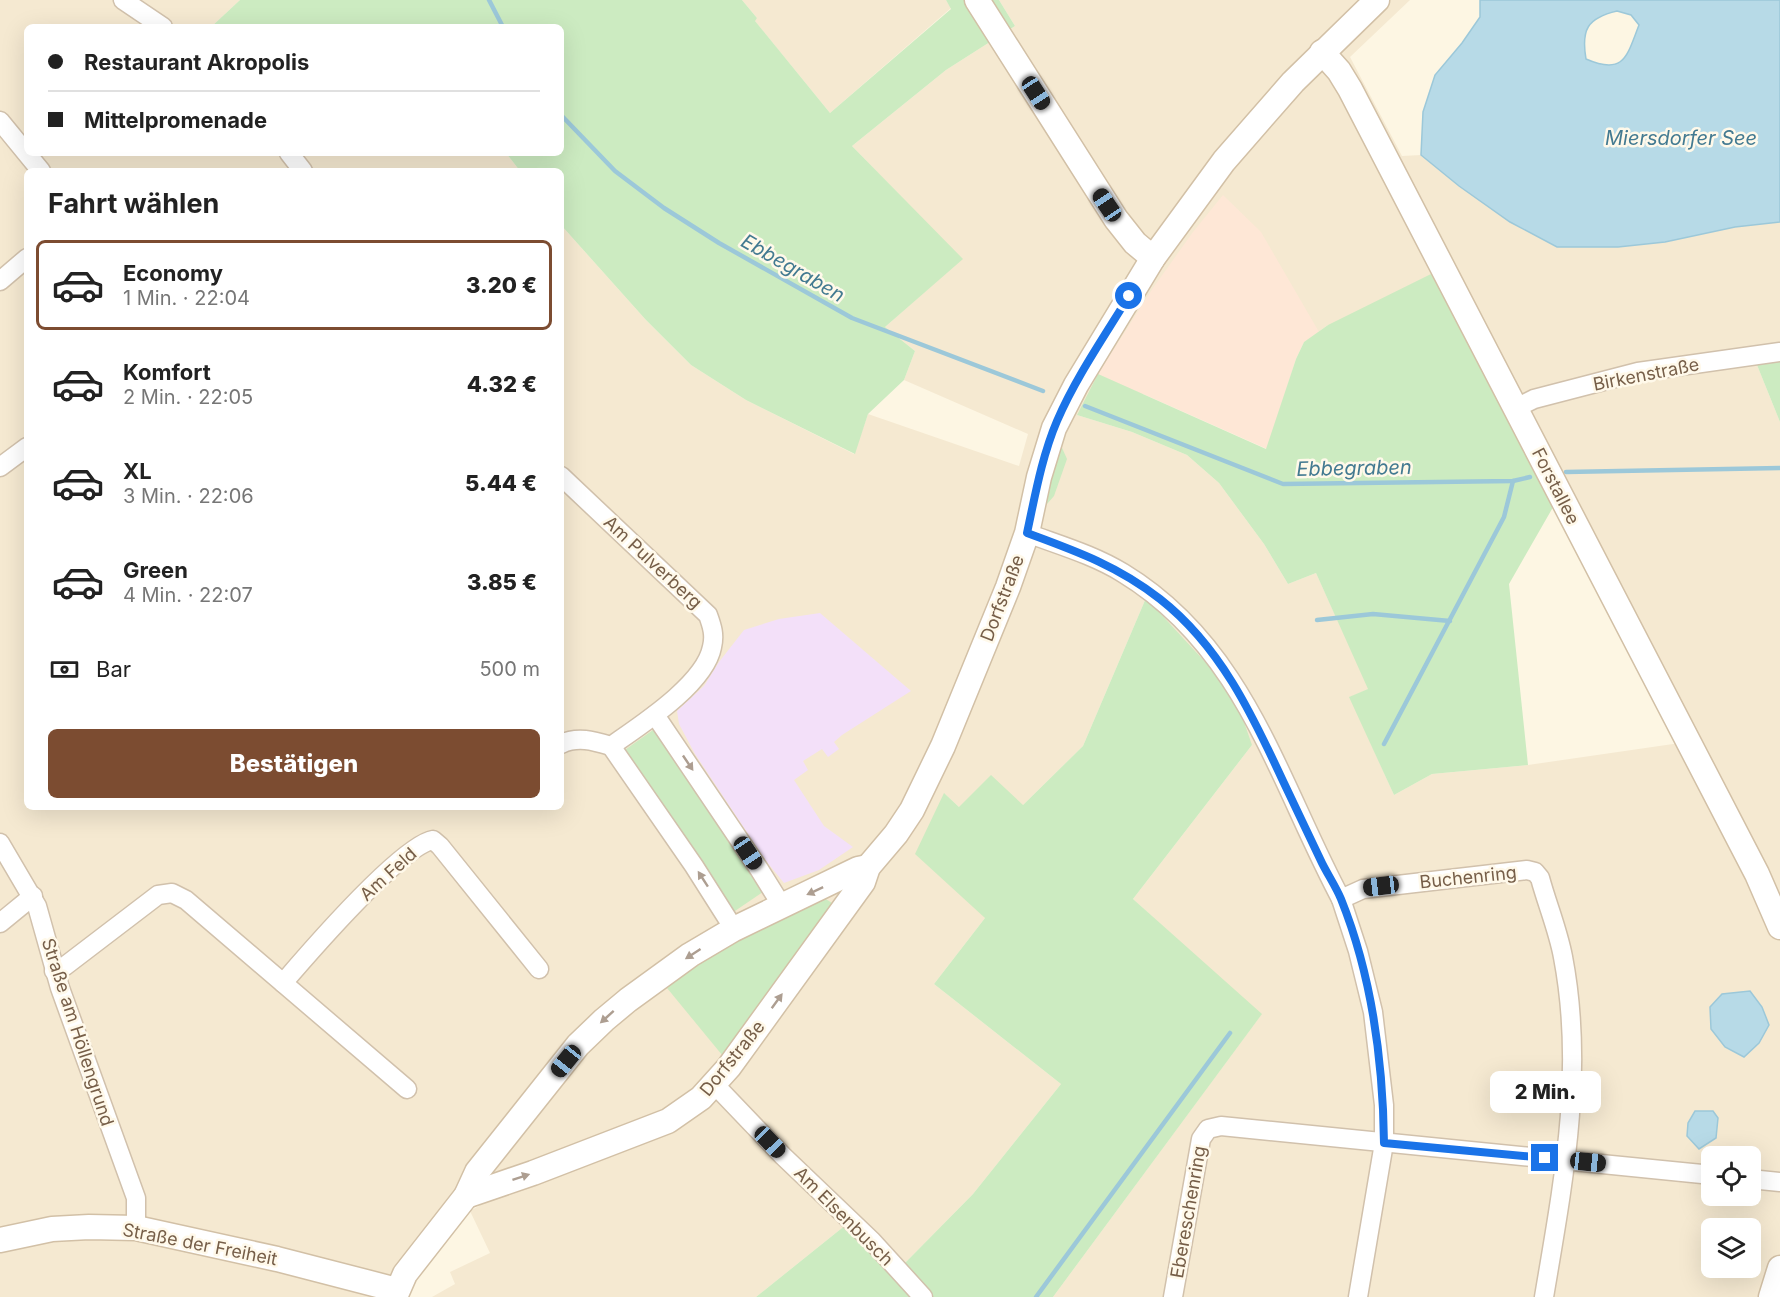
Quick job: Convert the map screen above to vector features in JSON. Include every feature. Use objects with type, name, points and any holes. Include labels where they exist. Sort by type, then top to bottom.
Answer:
[{"type":"main road","points":[[978,0],[1116,219],[1135,243],[1154,258]]},
{"type":"main road","name":"Dorfstraße","points":[[466,1196],[668,1121],[701,1098],[715,1085],[858,890],[868,867],[904,823],[929,777],[987,639],[1027,533],[1039,477],[1061,412],[1093,356],[1173,228],[1245,135],[1322,52],[1377,0]]},
{"type":"main road","name":"Forstallee","points":[[1322,52],[1339,71],[1350,89],[1757,874],[1780,927]]},
{"type":"main road","name":"Dorfstraße","points":[[396,1293],[405,1274],[466,1196],[477,1172],[578,1045],[604,1020],[690,955],[734,929],[858,869],[868,867]]},
{"type":"main road","name":"Straße der Freiheit","points":[[0,1240],[52,1229],[136,1228],[277,1259],[396,1293]]},
{"type":"main road","points":[[1771,1297],[1780,1268]]},
{"type":"street","points":[[123,0],[159,24]]},
{"type":"street","points":[[0,121],[24,151]]},
{"type":"street","points":[[28,156],[38,168]]},
{"type":"street","points":[[291,156],[301,168]]},
{"type":"street","points":[[0,281],[24,261]]},
{"type":"street","name":"Birkenstraße","points":[[1516,408],[1534,399],[1638,372],[1780,352]]},
{"type":"street","points":[[0,467],[24,449]]},
{"type":"street","name":"Am Pulverberg","points":[[564,479],[708,615],[714,632],[712,649],[692,681],[655,715],[611,746]]},
{"type":"street","points":[[1027,533],[1103,562],[1128,576],[1161,600],[1188,625],[1217,658],[1247,704],[1341,899],[1358,951],[1373,1012],[1384,1105],[1384,1143],[1358,1297]]},
{"type":"street","points":[[655,715],[782,906]]},
{"type":"street","points":[[564,743],[571,740],[589,740],[611,746],[694,866],[734,929]]},
{"type":"street","name":"Am Feld","points":[[283,983],[345,914],[391,870],[425,842],[433,840],[539,969]]},
{"type":"street","name":"Straße am Höllengrund","points":[[0,843],[33,896],[54,971],[136,1198],[136,1228]]},
{"type":"street","name":"Buchenring","points":[[1341,899],[1363,889],[1527,870],[1534,872],[1540,878],[1559,944],[1567,985],[1572,1059],[1567,1160],[1544,1297]]},
{"type":"street","points":[[54,971],[65,966],[158,895],[172,893],[186,900],[407,1089]]},
{"type":"street","points":[[0,923],[33,896]]},
{"type":"street","name":"Am Elsenbusch","points":[[715,1085],[783,1156],[872,1241],[923,1297]]},
{"type":"street","name":"Ebereschenring","points":[[1173,1297],[1201,1139],[1208,1129],[1221,1126],[1384,1143]]},
{"type":"street","points":[[1384,1143],[1701,1174]]},
{"type":"street","points":[[1761,1180],[1780,1182]]},
{"type":"shaded area","points":[[0,0],[240,0],[214,24],[24,24],[24,156],[508,156],[518,168],[24,168],[24,810],[564,810],[564,228],[646,320],[691,365],[746,400],[854,454],[868,414],[1019,466],[1028,434],[904,380],[915,351],[885,327],[962,259],[852,146],[946,70],[1015,26],[999,0],[1410,0],[1350,57],[1402,156],[1421,155],[1459,186],[1510,222],[1558,247],[1618,247],[1665,242],[1735,227],[1780,222],[1780,346],[1755,360],[1780,422],[1780,1297],[1053,1297],[1261,1015],[1133,899],[1252,745],[1146,598],[1083,746],[1023,805],[959,807],[945,794],[985,918],[934,984],[1061,1084],[973,1194],[904,1264],[725,1090],[455,1195],[390,1275],[379,1294],[380,1297],[0,1297]],"holes":[[[1328,325],[1556,502],[1680,743],[1528,765],[1432,774],[1394,795],[1350,697],[1369,689],[1316,573],[1288,584],[1264,544],[1219,483],[1187,455],[1132,432],[1077,415],[1304,342]]]},
{"type":"shaded area","points":[[742,0],[946,0],[951,8],[830,113],[754,20],[757,18]]},
{"type":"shaded area","points":[[1223,195],[1261,232],[1319,332],[1304,342],[1296,359],[1267,449],[1098,374],[1153,288]]},
{"type":"shaded area","points":[[820,613],[911,691],[842,735],[834,742],[839,749],[828,757],[822,749],[803,761],[808,770],[794,780],[824,826],[853,847],[819,870],[784,883],[766,861],[695,754],[679,724],[677,711],[704,686],[744,630],[779,619]]},
{"type":"shaded area","points":[[720,1097],[847,1224],[756,1297],[432,1297],[455,1284],[450,1272],[490,1253],[470,1211],[491,1199],[668,1134]]},
{"type":"green space","points":[[240,0],[742,0],[757,18],[755,21],[830,113],[951,9],[946,0],[999,0],[1015,26],[946,70],[852,146],[963,259],[885,327],[915,351],[904,380],[868,414],[855,454],[746,400],[691,365],[646,320],[564,228],[564,168],[518,168],[508,156],[564,156],[564,24],[214,24]]},
{"type":"green space","points":[[1431,274],[1556,502],[1509,584],[1528,765],[1432,774],[1394,795],[1349,697],[1368,689],[1316,573],[1288,584],[1264,544],[1219,483],[1187,455],[1132,432],[1077,415],[1098,374],[1266,449],[1296,359],[1304,342],[1328,325]]},
{"type":"green space","points":[[1780,357],[1780,422],[1755,360]]},
{"type":"green space","points":[[1059,441],[1067,459],[1054,496],[1040,512]]},
{"type":"green space","points":[[1146,598],[1208,665],[1238,705],[1252,745],[1133,899],[1262,1014],[1053,1297],[756,1297],[847,1224],[904,1264],[973,1194],[1061,1084],[934,984],[985,918],[915,854],[944,793],[959,807],[991,775],[1023,805],[1083,746]]},
{"type":"green space","points":[[653,730],[660,732],[766,890],[732,913],[622,752]]},
{"type":"green space","points":[[821,896],[832,903],[831,917],[727,1061],[667,988],[726,940]]},
{"type":"water","name":"Miersdorfer See","points":[[1480,0],[1780,0],[1780,222],[1735,227],[1665,242],[1618,247],[1557,247],[1510,222],[1459,186],[1421,155],[1423,112],[1435,75],[1480,17]],"holes":[[[1617,11],[1631,15],[1639,25],[1623,60],[1609,65],[1586,59],[1586,33],[1593,22],[1599,17]]]},
{"type":"water","points":[[1750,991],[1762,1007],[1769,1025],[1759,1043],[1744,1057],[1725,1047],[1711,1029],[1710,1007],[1722,994]]},
{"type":"water","points":[[1695,1111],[1713,1111],[1718,1118],[1716,1138],[1699,1149],[1687,1136],[1688,1123]]},
{"type":"waterway","name":"Ebbegraben","points":[[489,0],[501,24]]},
{"type":"waterway","name":"Ebbegraben","points":[[564,118],[615,171],[664,208],[719,243],[852,318],[1043,391]]},
{"type":"waterway","name":"Ebbegraben","points":[[1085,406],[1283,484],[1513,481],[1530,477]]},
{"type":"waterway","name":"Ebbegraben","points":[[1566,472],[1780,468]]},
{"type":"waterway","points":[[1384,744],[1504,517],[1513,481]]},
{"type":"waterway","points":[[1317,620],[1373,614],[1450,621]]},
{"type":"waterway","points":[[1036,1297],[1230,1033]]},
{"type":"route","points":[[1129,296],[1057,421],[1039,477],[1027,533],[1103,562],[1125,574],[1161,600],[1188,625],[1217,658],[1247,704],[1341,899],[1358,951],[1373,1012],[1384,1105],[1384,1143],[1545,1158]]}]
